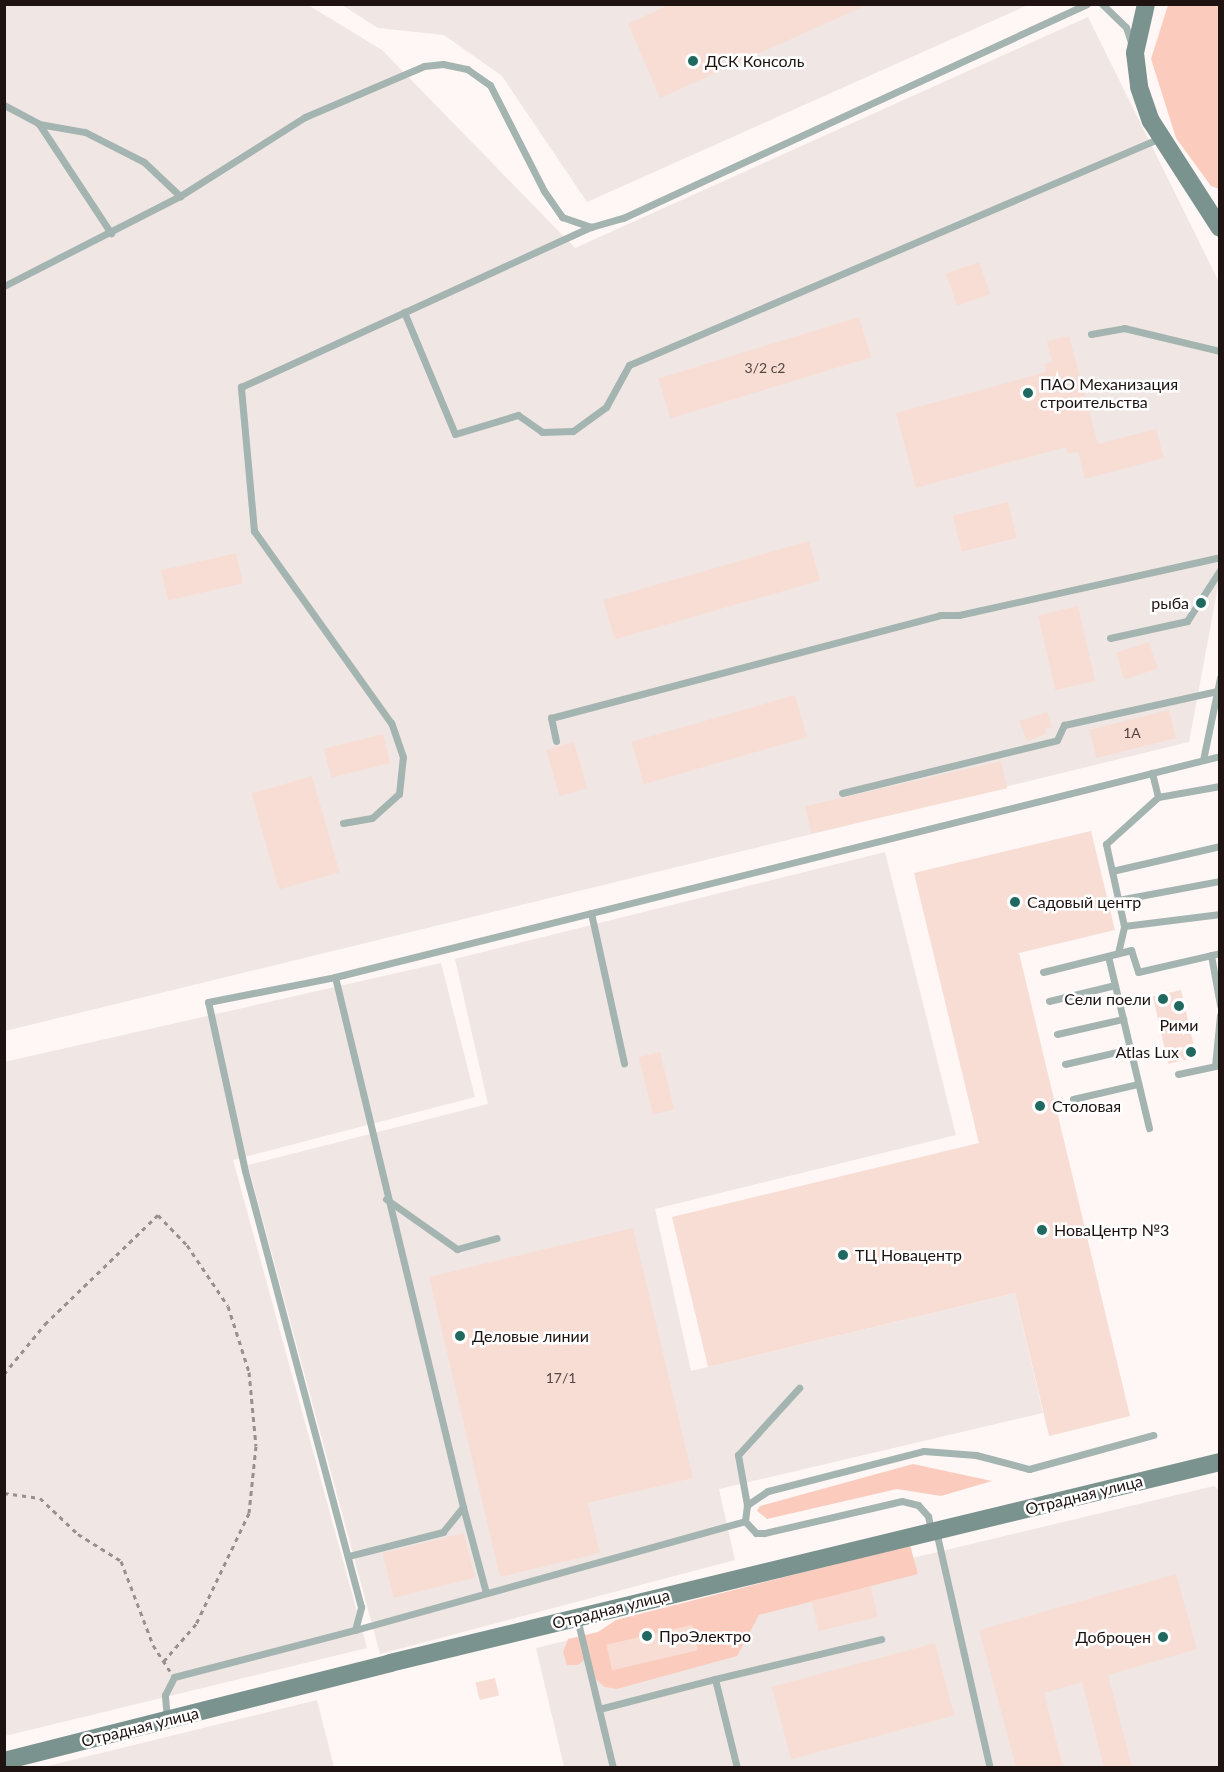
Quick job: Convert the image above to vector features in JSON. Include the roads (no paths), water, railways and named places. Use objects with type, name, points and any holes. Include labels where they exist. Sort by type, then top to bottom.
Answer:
[{"type":"main road","points":[[1146,4],[1135,53],[1139,87],[1162,137],[1220,228]]},
{"type":"main road","name":"Отрадная улица","points":[[4,1761],[577,1618],[1220,1462]]},
{"type":"lane","points":[[343,823],[372,818],[399,794],[403,757],[391,723],[254,531],[241,387],[591,227],[623,218],[1087,4]]},
{"type":"lane","points":[[1102,4],[1126,27],[1135,53]]},
{"type":"lane","points":[[4,286],[180,196],[305,117],[396,75],[443,64],[467,69],[490,86],[544,191],[562,217],[591,227]]},
{"type":"lane","points":[[4,105],[39,124],[85,132],[144,162],[180,196]]},
{"type":"lane","points":[[39,124],[111,233]]},
{"type":"lane","points":[[404,312],[455,434],[518,415],[542,432],[573,431],[606,407],[629,366],[1162,137]]},
{"type":"lane","points":[[1091,334],[1124,328],[1220,351]]},
{"type":"lane","points":[[556,741],[550,718],[940,615],[959,615],[1220,557]]},
{"type":"lane","points":[[1110,639],[1187,621],[1220,570]]},
{"type":"lane","points":[[1203,760],[1220,678]]},
{"type":"lane","points":[[842,794],[1057,740],[1064,725],[1217,691]]},
{"type":"lane","points":[[355,1630],[361,1607],[245,1171],[208,1002],[335,977],[1220,756]]},
{"type":"lane","points":[[1152,773],[1158,797]]},
{"type":"lane","points":[[1118,953],[1124,926],[1106,844],[1158,797],[1220,786]]},
{"type":"lane","points":[[1112,871],[1220,846]]},
{"type":"lane","points":[[1118,900],[1220,881]]},
{"type":"lane","points":[[591,913],[624,1063]]},
{"type":"lane","points":[[1124,926],[1220,914]]},
{"type":"lane","points":[[1043,972],[1131,950],[1138,972],[1220,953]]},
{"type":"lane","points":[[1211,955],[1220,1005]]},
{"type":"lane","points":[[1108,956],[1149,1128]]},
{"type":"lane","points":[[335,977],[386,1199],[486,1593]]},
{"type":"lane","points":[[1049,1001],[1115,985]]},
{"type":"lane","points":[[1178,1074],[1215,1066],[1220,1015]]},
{"type":"lane","points":[[1057,1034],[1123,1019]]},
{"type":"lane","points":[[1065,1064],[1130,1049]]},
{"type":"lane","points":[[1073,1099],[1138,1084]]},
{"type":"lane","points":[[386,1199],[457,1249],[497,1238]]},
{"type":"lane","points":[[799,1388],[738,1455],[747,1505],[745,1521],[756,1533],[765,1533],[902,1501],[918,1505],[928,1516],[934,1531],[990,1767]]},
{"type":"lane","points":[[747,1505],[768,1491],[924,1451],[976,1455],[1029,1469],[1153,1434]]},
{"type":"lane","points":[[348,1556],[442,1532],[463,1507]]},
{"type":"lane","points":[[167,1720],[165,1695],[174,1677],[355,1630],[745,1521]]},
{"type":"lane","points":[[577,1618],[613,1767]]},
{"type":"lane","points":[[599,1709],[881,1639]]},
{"type":"lane","points":[[715,1679],[737,1767]]},
{"type":"place","name":"ДСК Консоль","points":[[693,61]]},
{"type":"place","name":"ПАО Механизация строительства","points":[[1028,393]]},
{"type":"place","name":"рыба","points":[[1201,603]]},
{"type":"place","name":"Садовый центр","points":[[1015,902]]},
{"type":"place","name":"Сели поели","points":[[1163,999]]},
{"type":"place","name":"Рими","points":[[1179,1006]]},
{"type":"place","name":"Atlas Lux","points":[[1191,1052]]},
{"type":"place","name":"Столовая","points":[[1040,1106]]},
{"type":"place","name":"НоваЦентр №3","points":[[1042,1230]]},
{"type":"place","name":"ТЦ Новацентр","points":[[843,1255]]},
{"type":"place","name":"Деловые линии","points":[[460,1336]]},
{"type":"place","name":"ПроЭлектро","points":[[647,1636]]},
{"type":"place","name":"Доброцен","points":[[1163,1637]]}]
